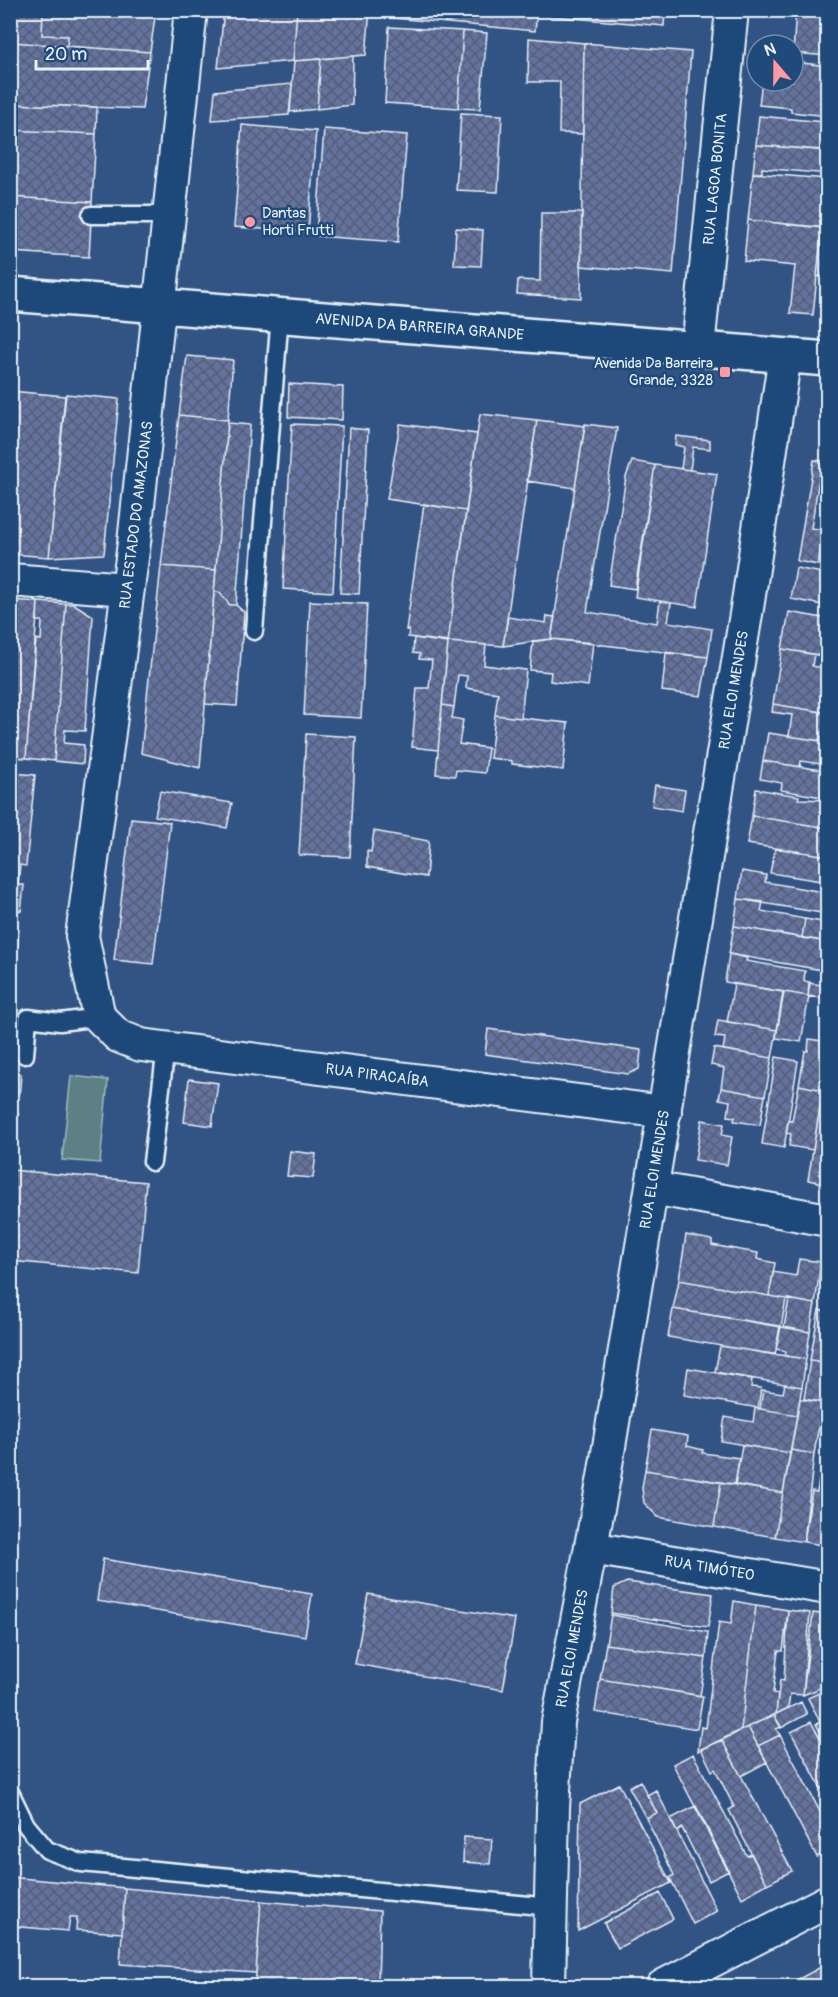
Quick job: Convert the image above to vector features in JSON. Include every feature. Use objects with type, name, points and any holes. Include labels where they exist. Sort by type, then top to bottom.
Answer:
[{"type":"main road","name":"AVENIDA DA BARREIRA GRANDE","points":[[10,294],[828,359]]},
{"type":"street","name":"RUA ESTADO DO AMAZONAS","points":[[99,1017],[82,936],[128,589],[191,10]]},
{"type":"street","name":"RUA LAGOA BONITA","points":[[698,348],[732,10]]},
{"type":"street","name":"RUA ELOI MENDES","points":[[549,1986],[558,1722],[591,1548],[652,1188],[748,602],[784,355]]},
{"type":"street","points":[[10,580],[128,589]]},
{"type":"street","name":"RUA PIRACAÍBA","points":[[99,1017],[118,1036],[141,1044],[664,1112]]},
{"type":"street","points":[[652,1188],[828,1220]]},
{"type":"street","name":"RUA TIMÓTEO","points":[[591,1548],[828,1588]]},
{"type":"street","points":[[663,1986],[828,1901]]},
{"type":"lane","points":[[91,215],[168,215]]},
{"type":"lane","points":[[254,630],[280,315]]},
{"type":"lane","points":[[25,1056],[28,1018],[60,1022],[99,1017]]},
{"type":"lane","points":[[152,1162],[165,1047]]},
{"type":"lane","points":[[10,1792],[26,1825],[47,1850],[81,1863],[551,1906]]},
{"type":"green space","points":[[71,1076],[108,1080],[100,1163],[62,1160]]},
{"type":"building","points":[[10,10],[14,10],[10,52]]},
{"type":"building","points":[[14,10],[43,10],[42,35],[68,36],[67,46],[11,42]]},
{"type":"building","points":[[43,10],[156,10],[150,52],[67,46],[68,36],[42,35]]},
{"type":"building","points":[[224,10],[297,10],[293,61],[218,68]]},
{"type":"building","points":[[297,10],[370,10],[366,55],[293,61]]},
{"type":"building","points":[[384,10],[537,10],[535,31],[383,17]]},
{"type":"building","points":[[540,10],[665,10],[664,26],[539,15]]},
{"type":"building","points":[[796,10],[828,10],[828,56],[805,54],[805,33],[794,33]]},
{"type":"building","points":[[389,27],[463,31],[458,108],[385,103]]},
{"type":"building","points":[[463,31],[487,33],[480,109],[458,108]]},
{"type":"building","points":[[529,38],[584,43],[583,134],[559,133],[560,82],[528,82]]},
{"type":"building","points":[[11,42],[150,52],[142,109],[10,104]]},
{"type":"building","points":[[584,43],[691,52],[673,274],[581,266]]},
{"type":"building","points":[[353,56],[352,105],[317,109],[321,59]]},
{"type":"building","points":[[321,59],[317,109],[290,112],[294,61]]},
{"type":"building","points":[[805,63],[828,66],[828,116],[791,112],[791,108],[759,105],[760,93],[805,93]]},
{"type":"building","points":[[292,84],[289,115],[212,120],[215,91]]},
{"type":"building","points":[[10,104],[97,107],[96,134],[10,130]]},
{"type":"building","points":[[461,113],[502,115],[498,192],[456,190]]},
{"type":"building","points":[[759,116],[824,122],[821,150],[756,145]]},
{"type":"building","points":[[242,125],[316,131],[308,232],[234,227]]},
{"type":"building","points":[[324,129],[407,135],[398,242],[316,236]]},
{"type":"building","points":[[10,130],[96,134],[92,202],[10,197]]},
{"type":"building","points":[[756,145],[828,151],[828,174],[762,168],[762,173],[753,173]]},
{"type":"building","points":[[753,173],[828,179],[828,228],[748,220]]},
{"type":"building","points":[[10,197],[92,202],[89,257],[10,252]]},
{"type":"building","points":[[541,213],[582,213],[581,298],[517,294],[518,280],[540,281]]},
{"type":"building","points":[[748,220],[822,228],[813,315],[790,313],[795,266],[744,261]]},
{"type":"building","points":[[456,228],[483,230],[481,266],[454,265]]},
{"type":"building","points":[[822,228],[828,228],[828,278],[817,276]]},
{"type":"building","points":[[187,356],[233,360],[228,420],[179,415]]},
{"type":"building","points":[[289,384],[343,387],[342,420],[288,417]]},
{"type":"building","points":[[10,391],[65,396],[49,557],[10,554]]},
{"type":"building","points":[[66,394],[119,399],[104,554],[49,557]]},
{"type":"building","points":[[480,414],[537,420],[503,646],[448,642]]},
{"type":"building","points":[[179,415],[228,420],[216,570],[161,566]]},
{"type":"building","points":[[537,420],[585,426],[575,488],[527,481]]},
{"type":"building","points":[[228,423],[250,425],[236,605],[230,605],[219,592],[214,592]]},
{"type":"building","points":[[292,424],[342,426],[333,592],[283,589]]},
{"type":"building","points":[[400,424],[477,434],[466,511],[387,499]]},
{"type":"building","points":[[585,424],[617,428],[587,612],[657,623],[660,601],[671,603],[668,622],[712,629],[708,657],[551,639]]},
{"type":"building","points":[[349,428],[368,430],[359,594],[340,593]]},
{"type":"building","points":[[676,436],[710,440],[710,449],[693,447],[690,470],[681,469],[684,447],[675,445]]},
{"type":"building","points":[[814,460],[822,461],[811,528],[824,530],[818,565],[797,561]]},
{"type":"building","points":[[632,461],[655,465],[635,589],[609,585],[626,477]]},
{"type":"building","points":[[655,465],[717,474],[697,607],[635,597]]},
{"type":"building","points":[[424,504],[466,511],[448,642],[408,637],[409,630],[406,630]]},
{"type":"building","points":[[161,566],[216,570],[200,768],[141,753]]},
{"type":"building","points":[[796,568],[828,574],[828,606],[791,599]]},
{"type":"building","points":[[214,592],[219,592],[230,605],[236,605],[244,612],[237,706],[205,704]]},
{"type":"building","points":[[10,600],[38,602],[26,758],[10,757]]},
{"type":"building","points":[[310,601],[367,604],[361,718],[304,715]]},
{"type":"building","points":[[38,602],[66,604],[54,761],[26,758],[36,639],[41,640],[42,621],[37,621]]},
{"type":"building","points":[[66,604],[74,604],[93,616],[85,731],[65,730],[64,743],[84,745],[83,764],[54,761]]},
{"type":"building","points":[[789,612],[828,619],[828,657],[782,649]]},
{"type":"building","points":[[547,616],[555,617],[551,639],[503,646],[508,617],[546,623]]},
{"type":"building","points":[[414,638],[448,643],[438,750],[412,747],[417,688],[429,688],[432,660],[419,659],[420,654],[413,653]]},
{"type":"building","points":[[551,639],[593,643],[588,686],[550,681],[551,672],[530,670],[533,641]]},
{"type":"building","points":[[448,642],[486,645],[484,665],[526,670],[521,718],[495,715],[498,693],[466,688],[467,676],[458,675],[454,707],[442,705]]},
{"type":"building","points":[[782,649],[814,654],[812,666],[828,669],[828,713],[773,704]]},
{"type":"building","points":[[666,653],[708,657],[701,696],[662,691]]},
{"type":"building","points":[[773,704],[828,713],[828,738],[820,737],[819,741],[789,736],[792,715],[772,712]]},
{"type":"building","points":[[442,705],[454,707],[452,718],[463,720],[459,744],[488,748],[485,773],[456,770],[455,776],[436,774]]},
{"type":"building","points":[[495,715],[568,723],[563,770],[512,764],[512,761],[490,758]]},
{"type":"building","points":[[768,733],[828,742],[828,765],[801,761],[800,767],[763,761]]},
{"type":"building","points":[[306,734],[356,737],[350,857],[299,855]]},
{"type":"building","points":[[763,761],[828,771],[828,798],[781,790],[782,783],[760,779]]},
{"type":"building","points":[[13,773],[35,775],[26,866],[20,865],[18,885],[24,885],[21,911],[16,910],[14,930],[19,930],[10,1023]]},
{"type":"building","points":[[655,785],[685,790],[682,811],[652,806]]},
{"type":"building","points":[[756,789],[799,796],[798,799],[828,800],[828,828],[752,816]]},
{"type":"building","points":[[160,791],[232,803],[227,828],[155,816]]},
{"type":"building","points":[[752,816],[828,828],[828,856],[747,844]]},
{"type":"building","points":[[131,818],[170,822],[153,964],[114,960]]},
{"type":"building","points":[[374,831],[429,841],[426,877],[367,867],[367,851],[371,852]]},
{"type":"building","points":[[775,848],[828,856],[828,882],[770,873]]},
{"type":"building","points":[[742,871],[766,875],[765,882],[828,893],[828,914],[738,899]]},
{"type":"building","points":[[738,899],[763,902],[761,911],[805,919],[802,938],[734,926]]},
{"type":"building","points":[[805,919],[828,923],[828,942],[802,938]]},
{"type":"building","points":[[734,926],[828,942],[828,971],[729,954]]},
{"type":"building","points":[[729,954],[747,958],[746,961],[805,971],[804,981],[810,982],[808,996],[725,982]]},
{"type":"building","points":[[828,978],[828,999],[808,996],[809,983],[826,986]]},
{"type":"building","points":[[734,984],[783,992],[777,1030],[727,1022]]},
{"type":"building","points":[[784,992],[809,996],[801,1042],[776,1038]]},
{"type":"building","points":[[718,1020],[777,1030],[772,1058],[723,1050],[725,1038],[715,1037]]},
{"type":"building","points":[[488,1029],[641,1050],[639,1069],[628,1074],[485,1054]]},
{"type":"building","points":[[809,1039],[828,1042],[823,1090],[799,1085]]},
{"type":"building","points":[[714,1048],[772,1058],[765,1096],[721,1088],[724,1068],[711,1065]]},
{"type":"building","points":[[776,1057],[798,1061],[784,1148],[762,1144]]},
{"type":"building","points":[[828,1064],[828,1184],[808,1180]]},
{"type":"building","points":[[10,1074],[21,1074],[19,1099],[10,1098]]},
{"type":"building","points":[[189,1079],[218,1083],[212,1126],[184,1122]]},
{"type":"building","points":[[799,1085],[823,1090],[813,1150],[789,1146],[791,1134],[786,1133],[788,1121],[792,1121]]},
{"type":"building","points":[[721,1088],[765,1096],[760,1125],[734,1121],[735,1117],[728,1116],[730,1101],[719,1099]]},
{"type":"building","points":[[10,1113],[18,1114],[16,1133],[10,1133]]},
{"type":"building","points":[[702,1120],[724,1124],[722,1135],[732,1137],[727,1165],[695,1160]]},
{"type":"building","points":[[290,1151],[316,1154],[313,1178],[287,1176]]},
{"type":"building","points":[[10,1170],[146,1182],[138,1273],[10,1261]]},
{"type":"building","points":[[686,1235],[712,1240],[712,1245],[758,1253],[757,1259],[775,1263],[769,1296],[679,1280]]},
{"type":"building","points":[[799,1259],[821,1262],[815,1304],[769,1296],[773,1272],[796,1276]]},
{"type":"building","points":[[679,1280],[786,1299],[781,1327],[673,1309]]},
{"type":"building","points":[[789,1299],[815,1304],[810,1332],[784,1327]]},
{"type":"building","points":[[673,1309],[780,1326],[775,1355],[668,1337]]},
{"type":"building","points":[[819,1310],[828,1312],[828,1363],[810,1360]]},
{"type":"building","points":[[781,1327],[810,1332],[806,1359],[785,1356],[786,1351],[776,1349]]},
{"type":"building","points":[[720,1346],[806,1359],[802,1387],[715,1372]]},
{"type":"building","points":[[810,1360],[828,1363],[827,1403],[804,1399]]},
{"type":"building","points":[[688,1368],[752,1379],[751,1387],[761,1388],[758,1408],[684,1395]]},
{"type":"building","points":[[785,1384],[802,1387],[797,1415],[760,1409],[763,1390],[783,1393]]},
{"type":"building","points":[[800,1399],[823,1403],[814,1454],[791,1450]]},
{"type":"building","points":[[827,1403],[828,1425],[823,1425]]},
{"type":"building","points":[[755,1408],[797,1415],[790,1453],[721,1441],[725,1417],[753,1422]]},
{"type":"building","points":[[652,1430],[688,1436],[687,1446],[703,1450],[702,1453],[739,1458],[735,1485],[645,1470]]},
{"type":"building","points":[[827,1434],[828,1546],[804,1542],[812,1491],[817,1492]]},
{"type":"building","points":[[742,1445],[790,1453],[783,1493],[735,1485]]},
{"type":"building","points":[[791,1450],[814,1454],[804,1542],[775,1537]]},
{"type":"building","points":[[645,1470],[721,1482],[714,1527],[658,1517],[644,1503],[642,1488]]},
{"type":"building","points":[[721,1482],[783,1493],[775,1537],[714,1527]]},
{"type":"building","points":[[103,1559],[312,1594],[305,1636],[97,1601]]},
{"type":"building","points":[[627,1582],[713,1594],[708,1627],[611,1613],[614,1588]]},
{"type":"building","points":[[368,1594],[515,1619],[503,1690],[355,1664]]},
{"type":"building","points":[[734,1601],[756,1605],[741,1730],[698,1751],[701,1727],[706,1728],[719,1622],[731,1624]]},
{"type":"building","points":[[756,1605],[788,1610],[783,1651],[778,1651],[773,1693],[778,1694],[776,1714],[741,1730]]},
{"type":"building","points":[[788,1610],[810,1613],[803,1695],[790,1694],[788,1708],[776,1714],[780,1680],[784,1681]]},
{"type":"building","points":[[813,1613],[828,1615],[828,1685],[803,1695]]},
{"type":"building","points":[[611,1615],[708,1632],[706,1658],[606,1644]]},
{"type":"building","points":[[606,1644],[706,1658],[700,1696],[600,1679]]},
{"type":"building","points":[[600,1679],[703,1696],[697,1729],[595,1712]]},
{"type":"building","points":[[825,1690],[828,1695],[828,1718],[820,1722],[808,1698]]},
{"type":"building","points":[[801,1702],[807,1714],[781,1728],[774,1715]]},
{"type":"building","points":[[774,1715],[781,1727],[776,1729],[780,1735],[758,1746],[748,1727]]},
{"type":"building","points":[[828,1718],[828,1746],[816,1724]]},
{"type":"building","points":[[811,1722],[828,1752],[828,1801],[791,1732]]},
{"type":"building","points":[[748,1727],[767,1762],[741,1776],[722,1740]]},
{"type":"building","points":[[780,1735],[828,1827],[828,1852],[817,1857],[758,1746]]},
{"type":"building","points":[[722,1740],[792,1871],[767,1884],[729,1810],[734,1807],[715,1769],[712,1771],[701,1749]]},
{"type":"building","points":[[693,1754],[747,1856],[751,1854],[767,1884],[742,1898],[673,1764]]},
{"type":"building","points":[[640,1781],[657,1813],[646,1818],[629,1787]]},
{"type":"building","points":[[619,1784],[671,1883],[578,1931],[580,1804]]},
{"type":"building","points":[[656,1790],[717,1911],[693,1924],[670,1878],[674,1875],[646,1818],[657,1813],[647,1795]]},
{"type":"building","points":[[696,1806],[729,1871],[709,1881],[682,1828],[677,1832],[670,1819]]},
{"type":"building","points":[[464,1837],[492,1839],[490,1864],[463,1862]]},
{"type":"building","points":[[10,1877],[125,1888],[122,1933],[76,1930],[77,1917],[70,1917],[68,1931],[10,1926]]},
{"type":"building","points":[[125,1888],[261,1901],[256,1973],[120,1964]]},
{"type":"building","points":[[660,1893],[673,1919],[618,1948],[604,1923]]},
{"type":"building","points":[[261,1901],[380,1911],[378,1986],[255,1986]]},
{"type":"building","points":[[821,1967],[828,1980],[828,1986],[798,1986],[795,1981]]},
{"type":"building","points":[[378,1979],[414,1980],[413,1986],[378,1986]]},
{"type":"building","points":[[439,1981],[516,1983],[516,1986],[439,1986]]},
{"type":"building","points":[[795,1981],[798,1986],[785,1986]]},
{"type":"place","name":"Dantas Horti Frutti","points":[[250,222]]},
{"type":"place","name":"Avenida Da Barreira Grande, 3328","points":[[725,372]]}]
